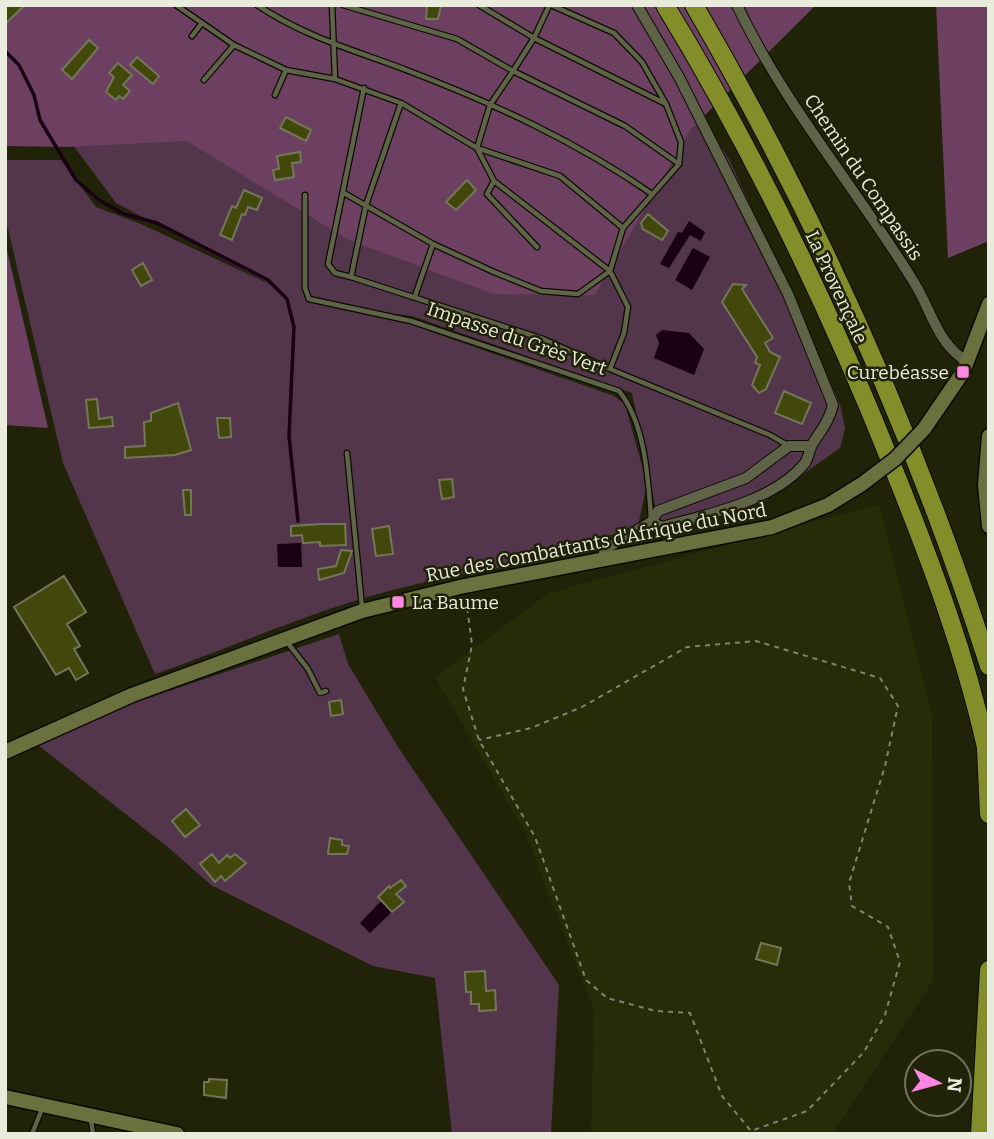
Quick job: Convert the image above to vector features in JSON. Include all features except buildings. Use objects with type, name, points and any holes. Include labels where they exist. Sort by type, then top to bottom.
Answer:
[{"type":"highway","name":"La Provençale","points":[[665,5],[768,190],[859,383],[933,572],[966,671],[988,755],[989,814]]},
{"type":"highway","name":"La Provençale","points":[[694,5],[768,136],[852,308],[898,413],[989,666]]},
{"type":"highway","points":[[980,1134],[989,970]]},
{"type":"main road","name":"Rue des Combattants d'Afrique du Nord","points":[[5,752],[132,695],[362,611],[464,586],[772,527],[828,505],[895,459],[924,429],[968,362],[989,304]]},
{"type":"main road","points":[[989,436],[985,485],[989,526]]},
{"type":"main road","points":[[5,1097],[91,1119],[177,1134]]},
{"type":"street","points":[[637,5],[679,77],[782,282],[831,394],[833,405],[828,423],[810,446],[806,461],[791,476],[733,508],[662,527],[651,522]]},
{"type":"street","name":"Chemin du Compassis","points":[[737,5],[772,70],[916,286],[942,338],[950,350],[968,362]]},
{"type":"street","points":[[606,560],[604,552],[607,548],[651,522],[658,511],[746,478],[789,446],[810,446]]},
{"type":"lane","points":[[176,5],[234,45],[286,70],[335,79],[364,88],[401,103],[477,148],[560,176],[623,228]]},
{"type":"lane","points":[[257,5],[331,45],[408,71],[549,131],[608,164],[652,194]]},
{"type":"lane","points":[[332,5],[331,45],[335,79]]},
{"type":"lane","points":[[342,5],[457,39],[513,71],[625,126],[679,164]]},
{"type":"lane","points":[[479,5],[534,38],[666,104]]},
{"type":"lane","points":[[344,193],[433,244],[541,291],[578,294],[610,271],[623,228],[679,164],[681,142],[666,104],[642,62],[614,33],[550,6],[534,38],[490,104],[477,148],[494,181],[610,271],[628,307],[624,333],[610,369]]},
{"type":"lane","points":[[192,36],[202,23]]},
{"type":"lane","points":[[204,80],[234,45]]},
{"type":"lane","points":[[275,94],[286,70]]},
{"type":"lane","points":[[364,88],[328,264],[335,273],[415,296],[543,339],[758,429],[789,446]]},
{"type":"lane","points":[[351,277],[366,205],[401,103]]},
{"type":"lane","points":[[494,181],[487,194],[537,247]]},
{"type":"lane","name":"Impasse du Grès Vert","points":[[305,195],[305,288],[309,299],[411,321],[619,391],[631,405],[648,479],[651,522]]},
{"type":"lane","points":[[415,296],[433,244]]},
{"type":"lane","points":[[346,453],[362,611]]},
{"type":"lane","points":[[284,639],[308,668],[320,693],[326,691]]},
{"type":"lane","points":[[32,1134],[43,1106]]},
{"type":"lane","points":[[90,1134],[91,1119]]},
{"type":"path","points":[[464,586],[472,645],[463,689],[479,740],[534,837],[586,980],[607,998],[656,1011],[690,1013],[722,1096],[751,1131],[807,1111],[864,1052],[885,1015],[900,962],[888,927],[852,906],[849,883],[885,766],[898,706],[880,678],[756,641],[687,647],[582,707],[531,728],[479,740]]},
{"type":"shaded area","points":[[5,5],[816,5],[691,129],[595,295],[493,294],[347,239],[187,141],[65,147],[5,146]]},
{"type":"shaded area","points":[[936,5],[989,5],[989,241],[948,258]]},
{"type":"shaded area","points":[[638,15],[730,161],[840,404],[845,429],[840,448],[764,502],[661,535],[632,393],[412,316],[319,304],[409,324],[614,396],[625,404],[647,484],[638,526],[583,544],[568,555],[430,581],[356,600],[155,674],[63,463],[5,216],[5,160],[61,160],[96,207],[141,224],[280,289],[116,203],[12,63]]},
{"type":"shaded area","points":[[689,221],[705,232],[701,241],[690,235],[669,268],[660,264],[678,232],[682,233]]},
{"type":"shaded area","points":[[5,241],[48,428],[5,425]]},
{"type":"shaded area","points":[[693,248],[710,257],[692,290],[675,280]]},
{"type":"shaded area","points":[[662,330],[689,333],[704,349],[694,375],[654,358],[659,343],[656,335]]},
{"type":"shaded area","points":[[879,504],[932,717],[933,981],[832,1134],[591,1134],[594,1010],[525,832],[435,677],[549,593]]},
{"type":"shaded area","points":[[301,543],[302,567],[278,567],[277,544]]},
{"type":"shaded area","points":[[339,634],[348,664],[398,747],[559,985],[551,1134],[452,1134],[435,978],[373,966],[211,885],[170,849],[38,745],[112,710]]},
{"type":"shaded area","points":[[381,901],[392,912],[370,933],[360,923]]},
{"type":"waterway","points":[[5,51],[19,65],[34,95],[40,120],[76,180],[99,200],[124,214],[157,223],[268,280],[287,299],[294,327],[289,436],[298,521]]},
{"type":"place","name":"Curebéasse","points":[[963,372]]},
{"type":"place","name":"La Baume","points":[[398,602]]}]
